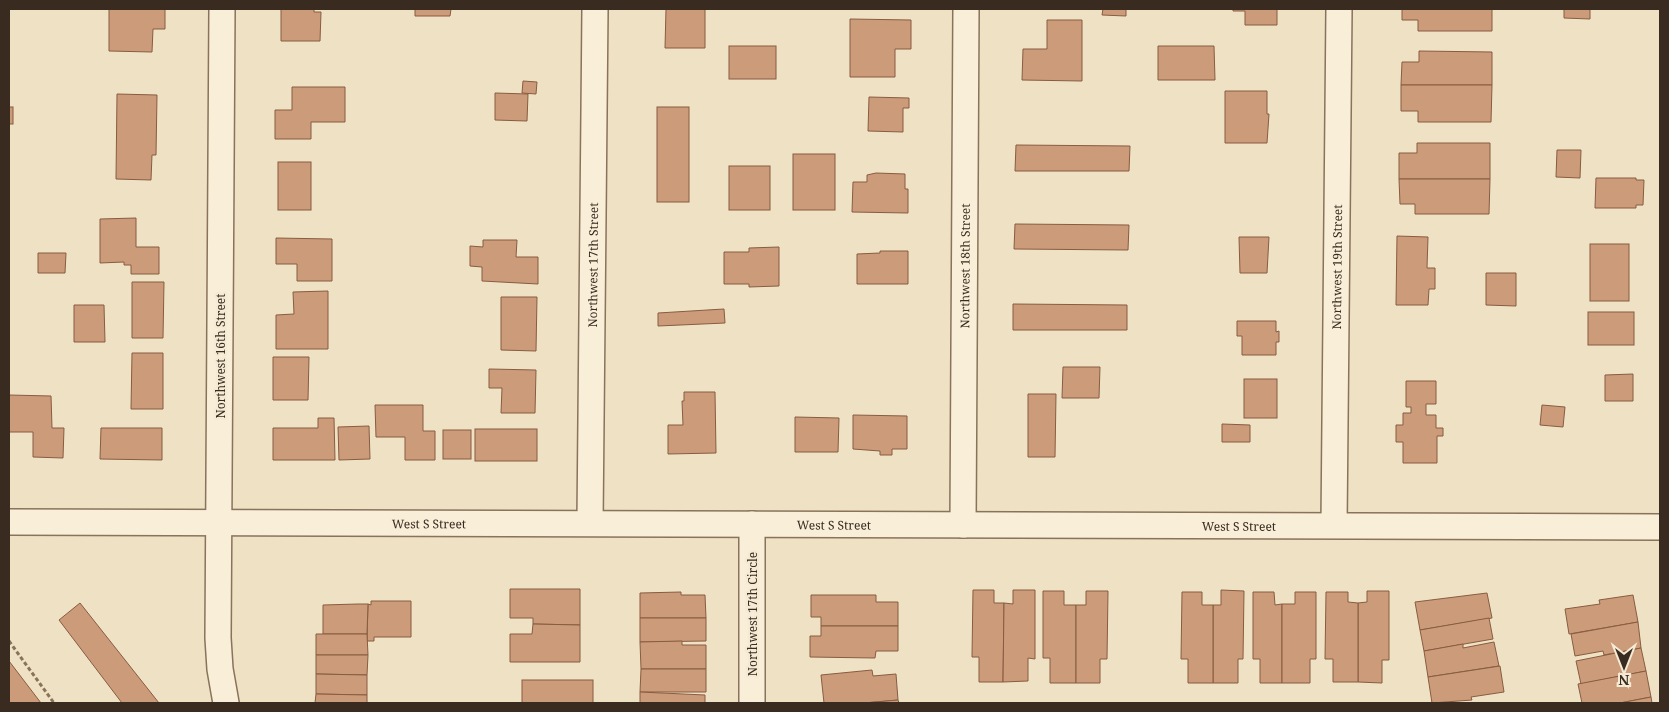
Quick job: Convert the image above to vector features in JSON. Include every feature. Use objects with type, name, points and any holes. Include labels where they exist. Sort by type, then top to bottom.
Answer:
[{"type":"street","name":"Northwest 16th Street","points":[[222,9],[218,638],[220,669],[226,703]]},
{"type":"street","name":"Northwest 17th Street","points":[[590,523],[595,9]]},
{"type":"street","name":"Northwest 18th Street","points":[[963,525],[966,9]]},
{"type":"street","name":"Northwest 19th Street","points":[[1334,525],[1339,9]]},
{"type":"street","name":"West S Street","points":[[9,522],[1660,527]]},
{"type":"street","name":"Northwest 17th Circle","points":[[752,524],[752,703]]},
{"type":"path","points":[[9,641],[54,703]]},
{"type":"building","points":[[109,9],[165,9],[165,29],[153,29],[152,52],[109,51]]},
{"type":"building","points":[[281,9],[314,9],[314,12],[321,12],[320,41],[281,41]]},
{"type":"building","points":[[415,9],[451,9],[450,16],[415,16]]},
{"type":"building","points":[[666,9],[705,9],[705,48],[665,48]]},
{"type":"building","points":[[1103,9],[1126,9],[1126,16],[1102,15]]},
{"type":"building","points":[[1233,9],[1277,9],[1277,25],[1245,25],[1245,11],[1233,11]]},
{"type":"building","points":[[1402,9],[1492,9],[1492,31],[1418,31],[1418,20],[1402,20]]},
{"type":"building","points":[[1564,9],[1590,9],[1590,19],[1564,18]]},
{"type":"building","points":[[850,19],[911,20],[911,49],[895,49],[895,77],[850,77]]},
{"type":"building","points":[[1047,20],[1082,20],[1082,81],[1022,80],[1023,49],[1047,49]]},
{"type":"building","points":[[729,46],[776,46],[776,79],[729,79]]},
{"type":"building","points":[[1158,46],[1214,46],[1215,80],[1158,80]]},
{"type":"building","points":[[1419,51],[1492,52],[1492,85],[1401,85],[1402,62],[1419,62]]},
{"type":"building","points":[[523,81],[537,82],[536,94],[522,93]]},
{"type":"building","points":[[1401,85],[1492,85],[1491,122],[1418,122],[1418,111],[1401,111]]},
{"type":"building","points":[[292,87],[345,87],[345,122],[311,122],[311,139],[275,139],[275,110],[292,110]]},
{"type":"building","points":[[1225,91],[1267,91],[1267,114],[1269,114],[1267,143],[1225,143]]},
{"type":"building","points":[[495,93],[528,94],[527,121],[495,120]]},
{"type":"building","points":[[117,94],[157,95],[156,155],[152,155],[151,180],[116,179]]},
{"type":"building","points":[[869,97],[909,98],[909,108],[903,108],[903,132],[868,131]]},
{"type":"building","points":[[9,107],[13,107],[13,124],[9,124]]},
{"type":"building","points":[[657,107],[689,107],[689,202],[657,202]]},
{"type":"building","points":[[1417,143],[1490,143],[1490,179],[1399,179],[1399,153],[1417,153]]},
{"type":"building","points":[[1016,145],[1130,146],[1129,171],[1015,171]]},
{"type":"building","points":[[1557,150],[1581,150],[1580,178],[1556,177]]},
{"type":"building","points":[[793,154],[835,154],[835,210],[793,210]]},
{"type":"building","points":[[278,162],[311,162],[311,210],[278,210]]},
{"type":"building","points":[[729,166],[770,166],[770,210],[729,210]]},
{"type":"building","points":[[876,173],[905,174],[905,189],[908,189],[908,213],[852,212],[853,182],[867,182],[867,175]]},
{"type":"building","points":[[1596,178],[1636,178],[1636,180],[1644,180],[1643,205],[1636,205],[1636,208],[1595,208]]},
{"type":"building","points":[[1399,179],[1490,179],[1489,214],[1415,214],[1415,204],[1400,204]]},
{"type":"building","points":[[136,218],[136,247],[159,247],[159,274],[131,274],[131,265],[124,265],[124,262],[100,263],[100,219]]},
{"type":"building","points":[[1015,224],[1129,225],[1128,250],[1014,249]]},
{"type":"building","points":[[1397,236],[1428,237],[1427,268],[1435,268],[1435,289],[1429,289],[1428,305],[1396,305]]},
{"type":"building","points":[[1239,237],[1269,237],[1267,273],[1240,273]]},
{"type":"building","points":[[276,238],[332,239],[332,281],[297,281],[297,264],[276,264]]},
{"type":"building","points":[[483,240],[517,240],[516,257],[538,257],[538,284],[482,281],[482,267],[470,266],[470,246],[483,247]]},
{"type":"building","points":[[1590,244],[1629,244],[1629,301],[1590,301]]},
{"type":"building","points":[[779,247],[779,286],[749,287],[749,284],[724,284],[724,252],[749,252],[749,248]]},
{"type":"building","points":[[880,251],[908,251],[908,284],[857,284],[857,254],[880,253]]},
{"type":"building","points":[[38,253],[66,253],[65,273],[38,273]]},
{"type":"building","points":[[1486,273],[1516,273],[1516,306],[1486,305]]},
{"type":"building","points":[[132,282],[164,282],[163,338],[132,338]]},
{"type":"building","points":[[328,291],[328,349],[276,349],[276,315],[294,314],[293,292]]},
{"type":"building","points":[[501,297],[537,297],[536,351],[501,350]]},
{"type":"building","points":[[1013,304],[1127,305],[1127,330],[1013,330]]},
{"type":"building","points":[[74,305],[104,305],[105,342],[74,342]]},
{"type":"building","points":[[724,309],[725,323],[658,326],[658,313]]},
{"type":"building","points":[[1588,312],[1634,312],[1634,345],[1588,345]]},
{"type":"building","points":[[1237,321],[1276,321],[1276,332],[1279,331],[1279,342],[1276,342],[1276,355],[1242,355],[1242,336],[1237,336]]},
{"type":"building","points":[[132,353],[163,353],[163,409],[131,409]]},
{"type":"building","points":[[273,357],[309,357],[308,400],[273,400]]},
{"type":"building","points":[[1063,367],[1100,367],[1099,398],[1062,398]]},
{"type":"building","points":[[489,369],[536,370],[535,413],[501,413],[502,388],[489,388]]},
{"type":"building","points":[[1633,374],[1633,401],[1605,401],[1605,375]]},
{"type":"building","points":[[1244,379],[1277,379],[1277,418],[1244,418]]},
{"type":"building","points":[[1406,381],[1436,381],[1436,404],[1426,404],[1426,415],[1436,415],[1436,428],[1443,428],[1443,436],[1437,436],[1437,463],[1403,463],[1403,442],[1396,442],[1396,425],[1403,425],[1403,413],[1411,413],[1411,407],[1406,407]]},
{"type":"building","points":[[684,392],[715,392],[716,453],[668,454],[668,425],[683,425],[682,401],[684,401]]},
{"type":"building","points":[[1028,394],[1056,394],[1055,457],[1028,457]]},
{"type":"building","points":[[9,395],[51,396],[52,428],[64,428],[63,458],[33,457],[33,432],[9,432]]},
{"type":"building","points":[[375,405],[423,405],[423,431],[435,431],[435,460],[405,460],[405,437],[376,437]]},
{"type":"building","points":[[1542,405],[1565,407],[1563,427],[1540,425]]},
{"type":"building","points":[[853,415],[907,416],[907,449],[892,449],[892,455],[880,455],[880,451],[853,449]]},
{"type":"building","points":[[795,417],[839,418],[838,452],[795,452]]},
{"type":"building","points":[[318,418],[334,418],[335,460],[273,460],[273,428],[318,428]]},
{"type":"building","points":[[1222,424],[1250,425],[1250,442],[1222,442]]},
{"type":"building","points":[[369,426],[370,459],[339,460],[338,427]]},
{"type":"building","points":[[101,428],[162,428],[162,460],[100,459]]},
{"type":"building","points":[[475,429],[537,429],[537,461],[475,461]]},
{"type":"building","points":[[443,430],[471,430],[471,459],[443,459]]},
{"type":"building","points":[[510,589],[580,589],[580,625],[533,624],[533,618],[510,618]]},
{"type":"building","points":[[973,590],[994,590],[994,603],[1004,603],[1003,682],[979,682],[979,657],[972,657]]},
{"type":"building","points":[[1013,590],[1035,590],[1035,659],[1028,658],[1028,681],[1003,682],[1004,603],[1013,604]]},
{"type":"building","points":[[1221,590],[1244,591],[1243,659],[1238,659],[1238,683],[1213,683],[1213,605],[1221,605]]},
{"type":"building","points":[[1043,591],[1064,591],[1064,605],[1076,605],[1076,683],[1050,683],[1050,658],[1043,658]]},
{"type":"building","points":[[1086,591],[1108,591],[1107,659],[1100,659],[1100,683],[1076,683],[1076,605],[1086,605]]},
{"type":"building","points":[[1367,591],[1389,591],[1389,660],[1382,660],[1382,683],[1358,682],[1358,603],[1367,602]]},
{"type":"building","points":[[681,592],[681,595],[705,595],[706,618],[640,618],[640,593]]},
{"type":"building","points":[[1182,592],[1202,592],[1202,605],[1213,605],[1213,683],[1188,683],[1188,659],[1181,659]]},
{"type":"building","points":[[1253,592],[1274,592],[1275,605],[1282,604],[1282,683],[1260,683],[1260,659],[1253,659]]},
{"type":"building","points":[[1295,592],[1316,592],[1316,659],[1310,659],[1310,683],[1282,683],[1282,604],[1295,604]]},
{"type":"building","points":[[1326,592],[1348,592],[1348,602],[1358,603],[1358,682],[1333,682],[1333,659],[1325,659]]},
{"type":"building","points":[[1487,593],[1492,618],[1420,630],[1415,602]]},
{"type":"building","points":[[811,595],[876,595],[876,602],[898,602],[898,626],[821,626],[821,617],[811,617]]},
{"type":"building","points":[[1633,595],[1638,622],[1569,634],[1565,609],[1600,604],[1599,600]]},
{"type":"building","points":[[371,601],[411,601],[411,637],[374,637],[374,641],[367,641],[368,604],[371,605]]},
{"type":"building","points":[[80,603],[159,703],[122,703],[59,620]]},
{"type":"building","points":[[368,604],[367,634],[323,634],[323,605]]},
{"type":"building","points":[[640,618],[706,618],[706,641],[640,642]]},
{"type":"building","points":[[1489,618],[1493,639],[1424,651],[1420,630]]},
{"type":"building","points":[[1638,622],[1641,648],[1604,655],[1603,651],[1575,656],[1571,634]]},
{"type":"building","points":[[533,624],[580,625],[580,662],[510,662],[510,634],[532,634]]},
{"type":"building","points":[[821,626],[898,626],[898,651],[876,651],[875,658],[810,657],[810,636],[821,636]]},
{"type":"building","points":[[316,634],[367,634],[368,655],[316,655]]},
{"type":"building","points":[[682,641],[682,645],[706,645],[706,669],[641,669],[640,642]]},
{"type":"building","points":[[1494,642],[1499,666],[1428,677],[1424,651],[1463,644],[1463,648]]},
{"type":"building","points":[[1641,648],[1646,671],[1581,684],[1576,661]]},
{"type":"building","points":[[316,655],[368,655],[367,675],[316,674]]},
{"type":"building","points":[[9,661],[41,703],[9,703]]},
{"type":"building","points":[[1500,666],[1504,692],[1471,697],[1472,700],[1432,703],[1428,677]]},
{"type":"building","points":[[641,669],[706,669],[706,692],[640,692]]},
{"type":"building","points":[[872,670],[873,676],[896,674],[898,700],[864,703],[824,703],[821,675]]},
{"type":"building","points":[[1646,671],[1651,697],[1620,703],[1582,703],[1578,684]]},
{"type":"building","points":[[316,674],[367,675],[367,695],[316,694]]},
{"type":"building","points":[[522,680],[593,680],[593,703],[522,703]]},
{"type":"building","points":[[640,692],[705,695],[705,703],[640,703]]},
{"type":"building","points":[[316,694],[367,695],[367,703],[315,703]]},
{"type":"building","points":[[1651,697],[1652,703],[1620,703]]},
{"type":"building","points":[[898,700],[899,703],[864,703]]}]
